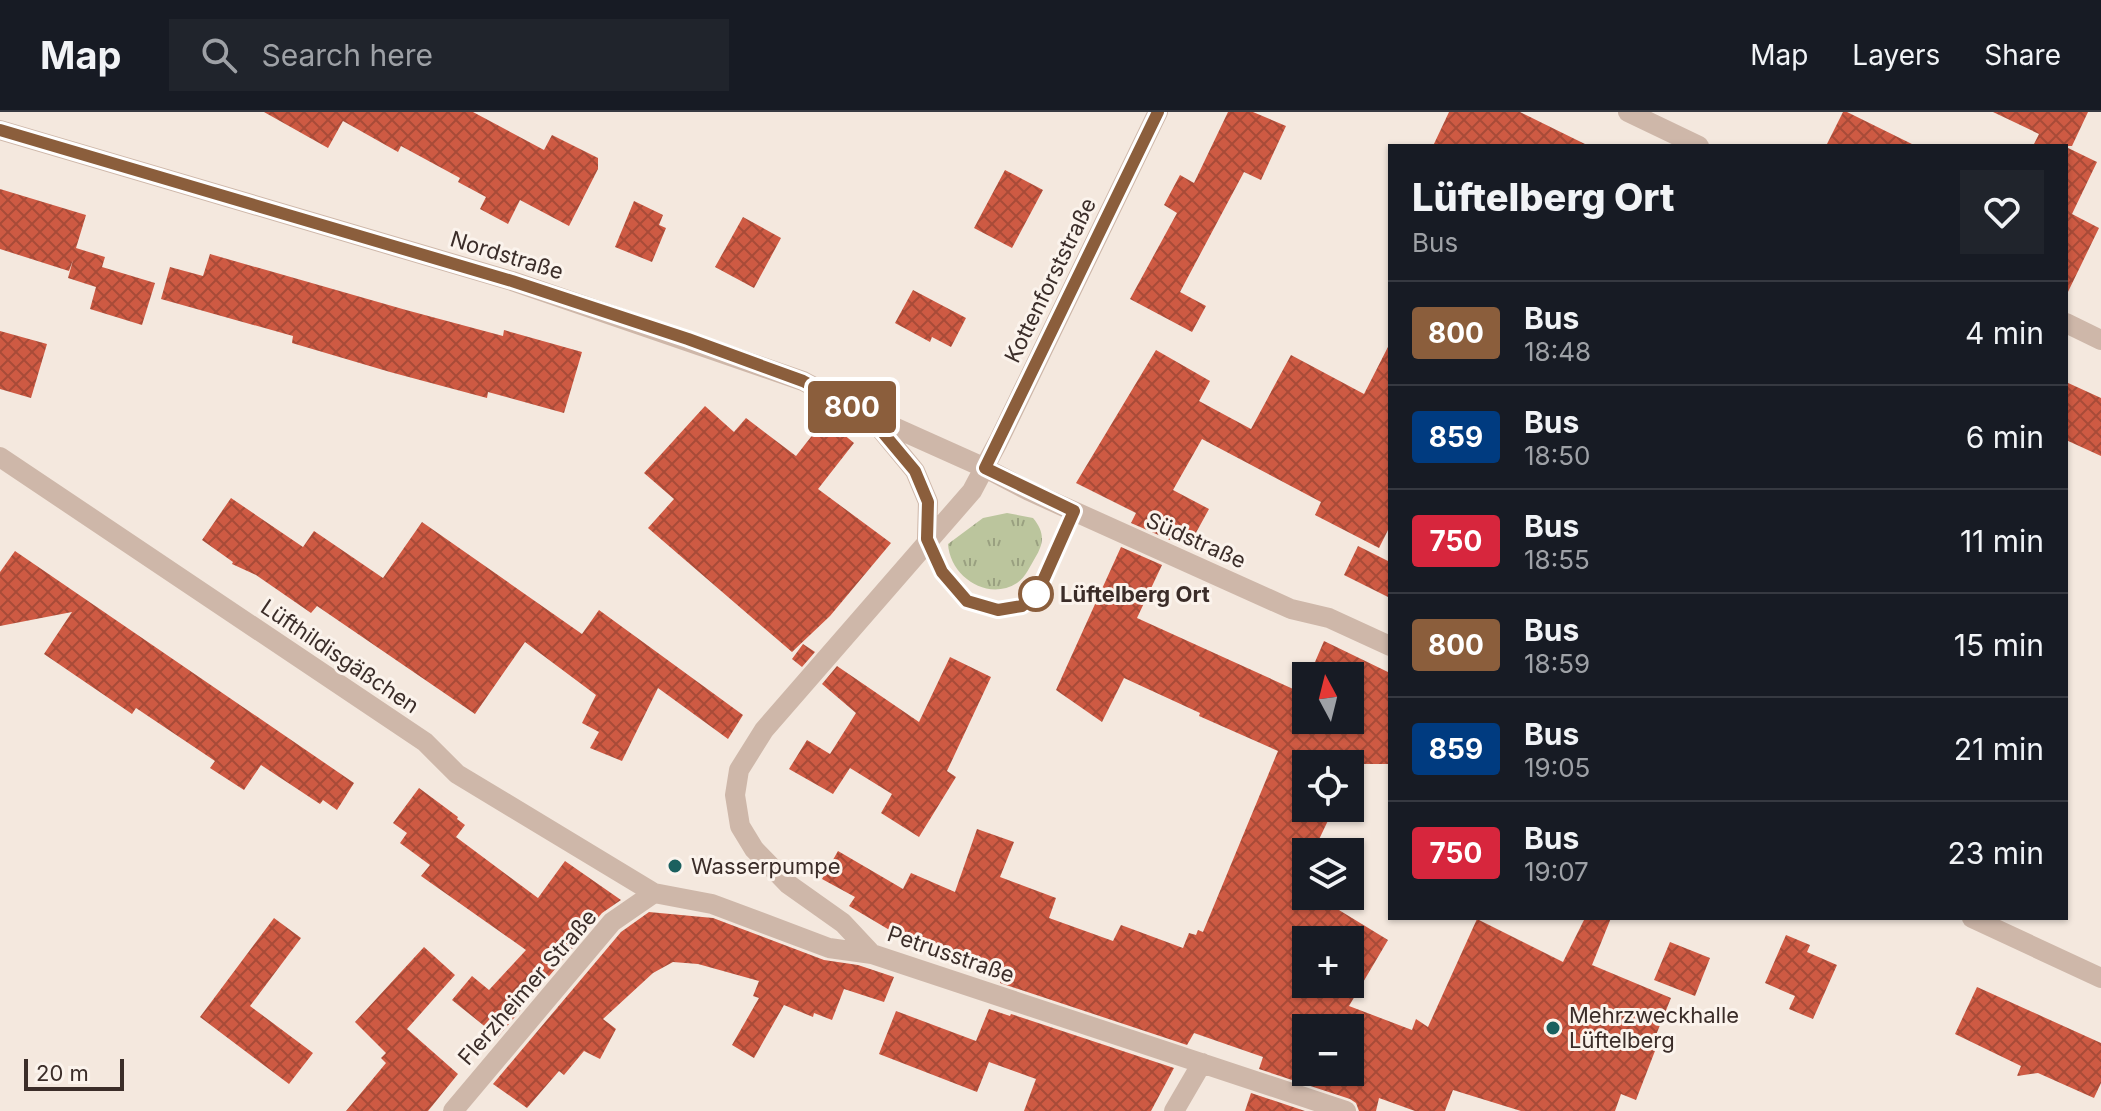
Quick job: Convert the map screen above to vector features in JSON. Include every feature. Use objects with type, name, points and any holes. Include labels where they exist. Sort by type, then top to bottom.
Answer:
[{"type":"street","name":"Kottenforststraße","points":[[985,468],[1158,112]]},
{"type":"street","points":[[1628,112],[1695,144]]},
{"type":"street","name":"Nordstraße","points":[[0,130],[512,281],[688,339],[803,381],[869,416],[985,468]]},
{"type":"street","points":[[2068,324],[2101,340]]},
{"type":"street","points":[[869,416],[915,471],[928,502],[927,539]]},
{"type":"street","name":"Lüfthildisgäßchen","points":[[0,457],[425,742],[457,774],[654,893]]},
{"type":"street","name":"Petrusstraße","points":[[985,468],[972,491],[927,539],[764,730],[739,770],[735,795],[740,826],[754,849],[788,884],[843,923],[872,954],[1346,1111]]},
{"type":"street","name":"Südstraße","points":[[985,468],[1029,491],[1291,609],[1329,618],[1388,645]]},
{"type":"street","points":[[654,893],[712,904],[829,948],[872,954]]},
{"type":"street","name":"Flerzheimer Straße","points":[[453,1111],[612,922],[654,893]]},
{"type":"street","points":[[1976,920],[2101,978]]},
{"type":"street","points":[[1174,1111],[1202,1063]]},
{"type":"green space","points":[[1007,513],[1033,518],[1041,532],[1042,542],[1028,571],[1017,583],[1006,588],[994,589],[972,583],[955,566],[948,544],[983,518]]},
{"type":"building","points":[[264,112],[473,112],[544,150],[552,135],[598,158],[598,169],[569,226],[520,200],[508,224],[480,209],[486,197],[458,182],[460,178],[401,146],[398,152],[343,121],[328,148]]},
{"type":"building","points":[[1228,112],[1253,112],[1286,126],[1261,180],[1244,172],[1180,292],[1206,306],[1192,332],[1130,299],[1177,213],[1164,205],[1180,175],[1194,183]]},
{"type":"building","points":[[1449,112],[1520,112],[1585,144],[1434,144]]},
{"type":"building","points":[[1843,112],[1847,112],[1912,144],[1827,144]]},
{"type":"building","points":[[1993,112],[2088,112],[2072,146],[2034,144],[2039,134]]},
{"type":"building","points":[[2068,148],[2097,162],[2072,214],[2099,228],[2068,292]]},
{"type":"building","points":[[1005,170],[1043,190],[1012,248],[974,228]]},
{"type":"building","points":[[0,189],[86,215],[76,248],[105,257],[102,267],[155,283],[142,325],[90,309],[96,287],[68,278],[73,260],[69,271],[0,249]]},
{"type":"building","points":[[634,201],[663,215],[659,225],[666,228],[652,262],[615,247]]},
{"type":"building","points":[[743,217],[781,238],[754,288],[715,267]]},
{"type":"building","points":[[210,254],[503,336],[504,330],[582,352],[564,413],[488,392],[487,398],[390,372],[292,343],[293,336],[161,299],[170,267],[203,276]]},
{"type":"building","points":[[913,290],[966,318],[951,347],[932,337],[930,342],[895,323]]},
{"type":"building","points":[[0,331],[47,344],[31,398],[0,389]]},
{"type":"building","points":[[1388,347],[1388,530],[1379,548],[1315,515],[1321,502],[1202,439],[1173,490],[1209,509],[1192,540],[1174,531],[1170,540],[1131,523],[1136,513],[1076,483],[1156,350],[1210,381],[1199,401],[1251,429],[1291,355],[1364,394]]},
{"type":"building","points":[[2068,383],[2101,398],[2101,456],[2068,441]]},
{"type":"building","points":[[705,406],[734,432],[746,418],[796,456],[825,419],[854,443],[818,489],[891,543],[830,616],[792,652],[648,528],[674,499],[644,473]]},
{"type":"building","points":[[231,498],[303,547],[314,531],[383,578],[422,522],[582,634],[599,610],[743,715],[728,739],[658,688],[622,761],[590,748],[599,732],[582,723],[596,695],[525,642],[475,714],[317,606],[311,613],[256,575],[232,564],[202,540]]},
{"type":"building","points":[[1358,546],[1388,561],[1388,597],[1344,575]]},
{"type":"building","points":[[1121,547],[1162,565],[1137,618],[1292,688],[1292,734],[1364,734],[1364,662],[1315,662],[1324,641],[1388,672],[1388,764],[1364,764],[1364,750],[1292,750],[1292,822],[1327,822],[1320,838],[1292,838],[1292,910],[1339,910],[1388,940],[1364,981],[1364,926],[1292,926],[1292,998],[1354,998],[1349,1006],[1412,1030],[1416,1019],[1428,1027],[1477,920],[1563,962],[1584,920],[1610,920],[1592,965],[1671,998],[1656,1035],[1660,1038],[1636,1100],[1621,1094],[1615,1111],[1521,1111],[1453,1090],[1445,1111],[1415,1111],[1379,1098],[1376,1111],[1359,1111],[1350,1099],[1311,1086],[1364,1086],[1364,1014],[1292,1014],[1292,1080],[1259,1069],[1263,1057],[1194,1033],[1187,1045],[1000,983],[1005,969],[910,936],[908,941],[849,906],[855,897],[822,879],[838,851],[903,889],[911,873],[955,892],[977,829],[1014,842],[1000,877],[1056,898],[1049,918],[1113,941],[1121,925],[1183,948],[1189,933],[1196,935],[1198,930],[1203,932],[1278,751],[1124,678],[1102,722],[1056,690]]},
{"type":"building","points":[[15,551],[354,783],[337,810],[323,800],[320,804],[261,765],[244,790],[210,768],[215,761],[136,708],[132,714],[44,654],[72,612],[0,626],[0,572]]},
{"type":"building","points":[[803,644],[815,652],[802,667],[792,659]]},
{"type":"building","points":[[950,657],[991,677],[947,771],[956,777],[919,837],[881,813],[892,794],[850,768],[833,794],[789,769],[807,740],[830,754],[856,713],[822,684],[837,666],[919,722]]},
{"type":"building","points":[[419,788],[465,825],[456,837],[538,898],[565,861],[621,900],[602,913],[498,1037],[452,1000],[472,976],[489,990],[526,950],[421,876],[430,865],[400,843],[407,833],[393,823]]},
{"type":"building","points":[[649,912],[713,918],[824,960],[858,965],[894,977],[884,1002],[844,989],[832,1020],[814,1013],[813,1017],[784,1005],[754,1058],[732,1045],[759,998],[753,996],[759,981],[698,964],[673,962],[653,973],[603,1019],[616,1029],[600,1059],[584,1051],[564,1075],[559,1071],[527,1108],[493,1084],[621,932]]},
{"type":"building","points":[[274,918],[301,938],[250,1006],[313,1053],[289,1084],[200,1017]]},
{"type":"building","points":[[1786,935],[1810,945],[1807,952],[1837,965],[1813,1019],[1789,1009],[1795,996],[1765,983]]},
{"type":"building","points":[[1670,942],[1710,958],[1695,996],[1654,980]]},
{"type":"building","points":[[424,947],[455,975],[407,1029],[458,1074],[428,1111],[346,1111],[386,1063],[381,1058],[386,1053],[355,1022]]},
{"type":"building","points":[[1977,987],[2101,1043],[2101,1083],[2094,1098],[2038,1073],[2017,1076],[2021,1066],[1955,1034]]},
{"type":"building","points":[[989,1009],[1174,1068],[1151,1111],[1024,1111],[1036,1079],[989,1062],[977,1092],[879,1054],[896,1011],[976,1041]]},
{"type":"building","points":[[1251,1093],[1305,1111],[1245,1111]]},
{"type":"bus line","name":"800","points":[[0,130],[512,281],[803,381],[869,416],[915,471],[928,502],[927,539],[942,572],[967,601],[998,610],[1022,606],[1038,592],[1074,511],[985,468],[1158,112]]},
{"type":"place","name":"Lüftelberg Ort","points":[[1036,594]]},
{"type":"place","name":"Wasserpumpe","points":[[675,866]]},
{"type":"place","name":"Mehrzweckhalle Lüftelberg","points":[[1553,1028]]}]
